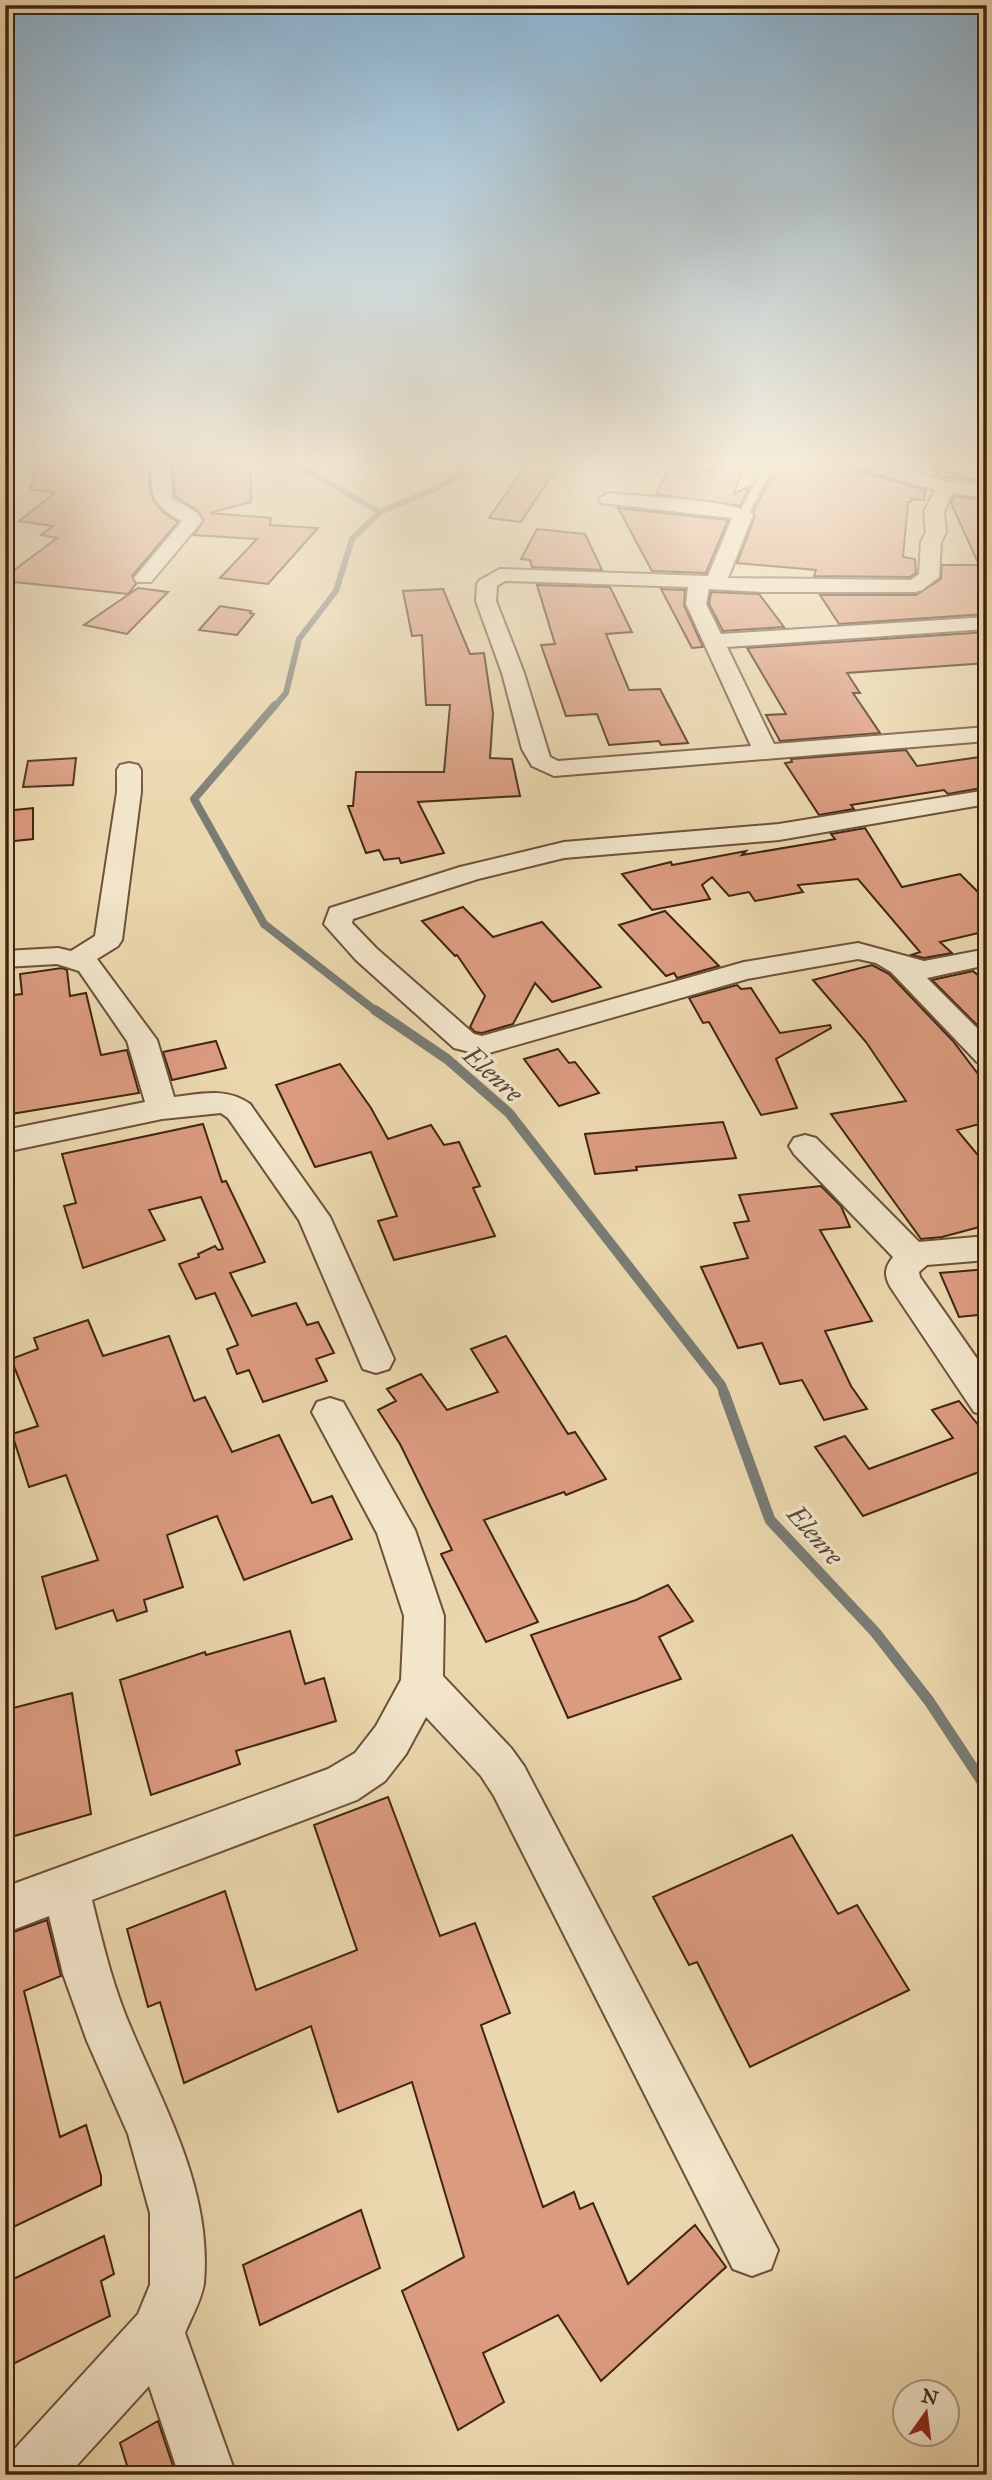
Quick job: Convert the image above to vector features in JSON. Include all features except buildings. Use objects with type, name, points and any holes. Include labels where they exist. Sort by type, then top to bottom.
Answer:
[{"type":"street","points":[[491,580],[487,584],[486,601],[513,673],[534,749],[540,761],[554,769],[987,734]]},
{"type":"street","points":[[659,580],[915,586],[925,580]]},
{"type":"street","points":[[709,580],[696,604],[766,752]]},
{"type":"street","points":[[715,641],[987,623]]},
{"type":"street","points":[[76,959],[108,940],[129,792],[128,769]]},
{"type":"street","points":[[987,797],[779,832],[564,850],[469,873],[340,914],[337,919],[338,924],[366,954],[464,1041],[482,1046],[744,971],[858,951],[885,957],[901,966],[987,1055]]},
{"type":"street","points":[[5,959],[58,956],[76,959],[89,965],[142,1040],[162,1109]]},
{"type":"street","points":[[901,966],[924,970],[987,957]]},
{"type":"street","points":[[5,1141],[162,1109],[215,1102],[229,1104],[239,1111],[314,1217],[376,1359]]},
{"type":"street","points":[[805,1146],[913,1257]]},
{"type":"street","points":[[987,1248],[924,1253],[913,1257],[902,1269],[903,1279],[987,1402]]},
{"type":"street","points":[[5,1910],[342,1785],[370,1767],[391,1740],[422,1683],[424,1616],[396,1530],[330,1412]]},
{"type":"street","points":[[422,1683],[496,1762],[509,1781],[752,2250]]},
{"type":"street","points":[[29,2475],[120,2378],[158,2333],[177,2286],[176,2213],[152,2130],[111,2041],[87,1974],[65,1886]]},
{"type":"street","points":[[158,2333],[208,2475]]},
{"type":"waterway","name":"Elenre","points":[[274,707],[286,693],[299,639],[336,591],[339,580]]},
{"type":"waterway","name":"Elenre","points":[[275,705],[194,799],[264,924],[377,1012]]},
{"type":"waterway","name":"Elenre","points":[[375,1010],[447,1059],[509,1113],[721,1385],[725,1395]]},
{"type":"waterway","name":"Elenre","points":[[724,1393],[770,1520],[875,1632],[929,1701],[987,1789]]}]
